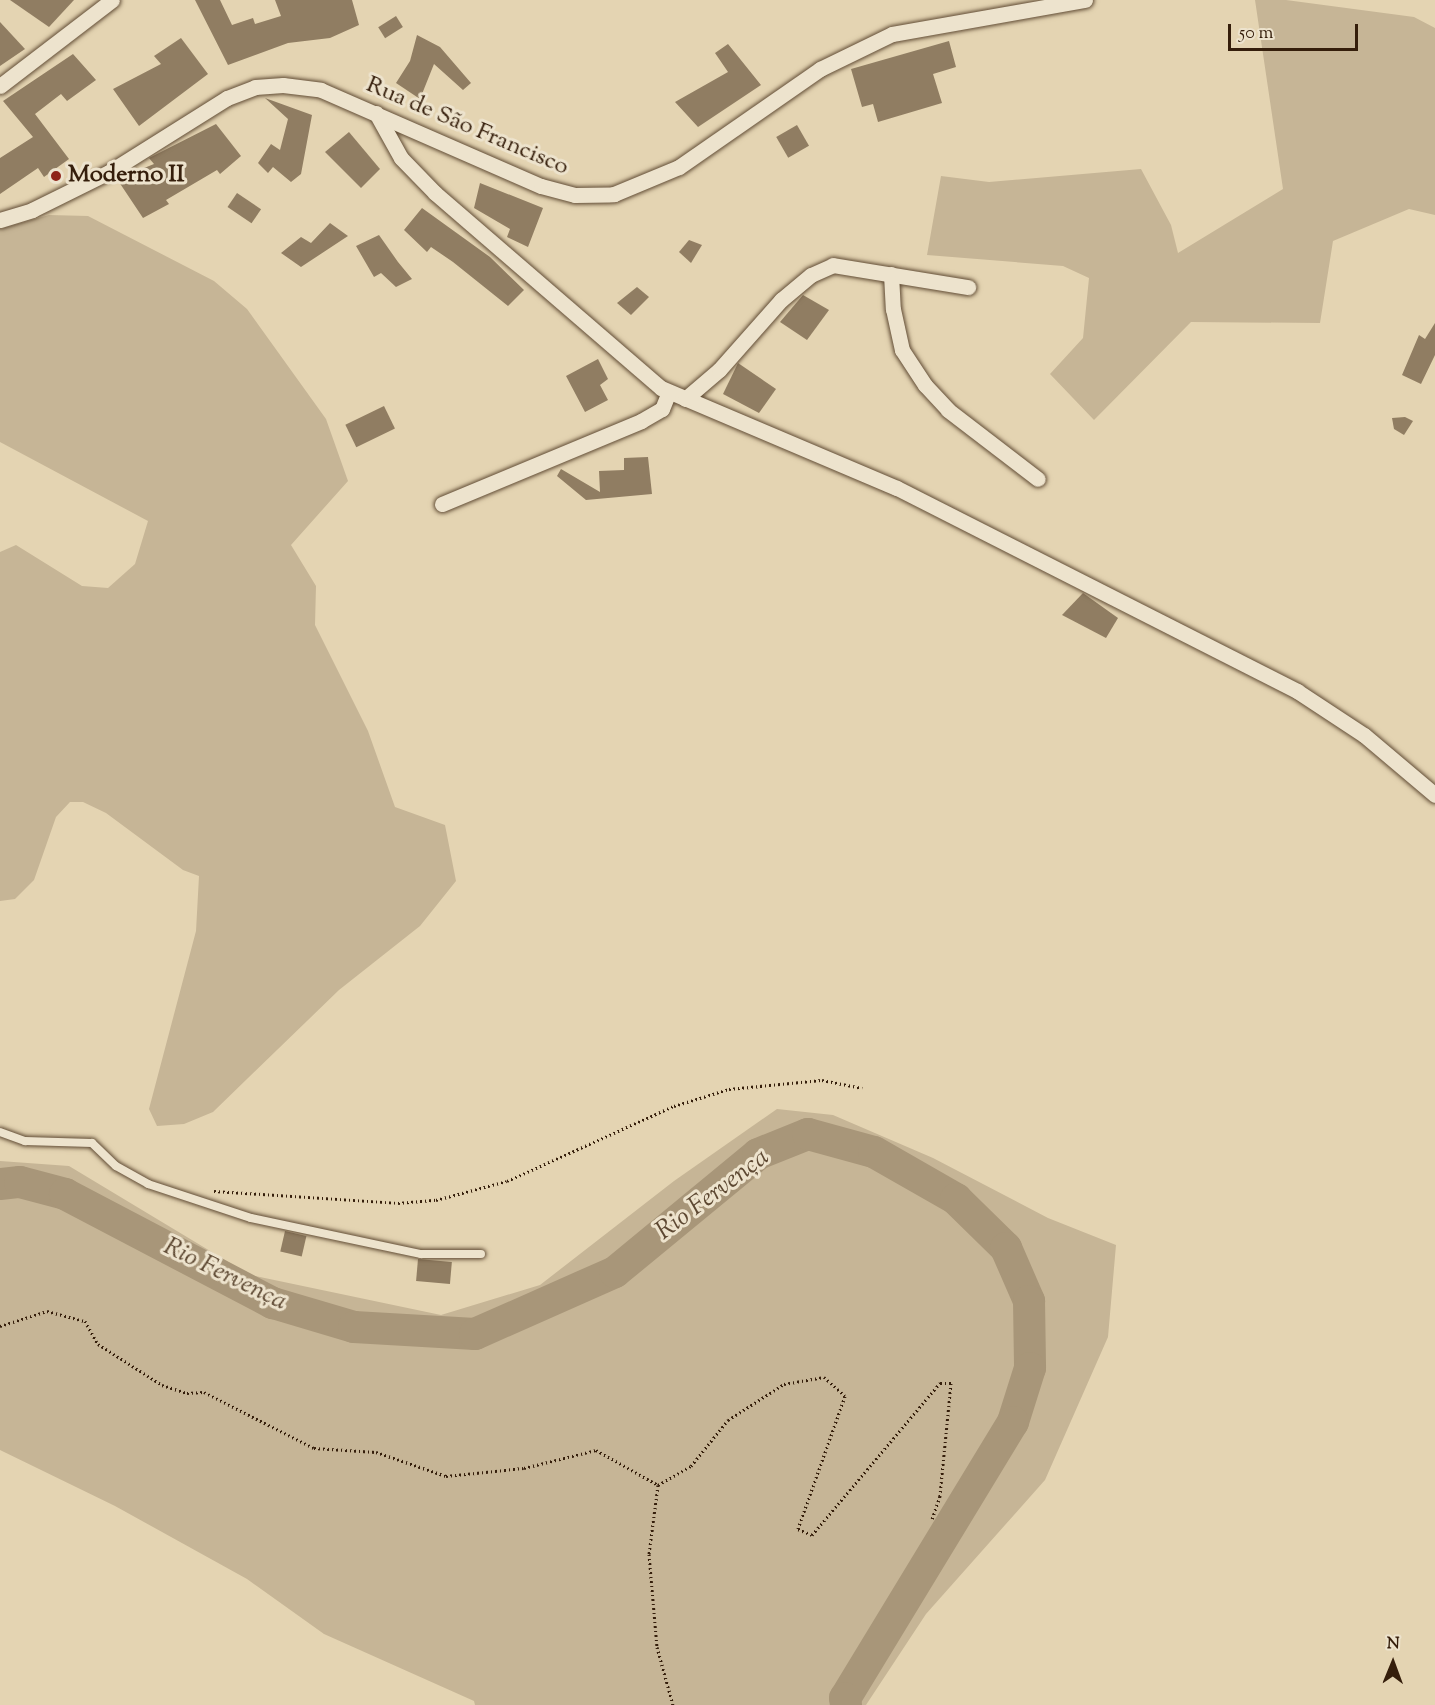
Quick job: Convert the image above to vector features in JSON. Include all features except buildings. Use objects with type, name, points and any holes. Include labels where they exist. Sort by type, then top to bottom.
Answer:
[{"type":"street","points":[[0,86],[112,0]]},
{"type":"street","name":"Rua de São Francisco","points":[[0,220],[32,210],[79,187],[227,98],[255,87],[283,86],[321,90],[541,186],[575,195],[614,194],[679,167],[820,69],[892,34],[1085,0]]},
{"type":"street","points":[[376,113],[400,158],[435,193],[515,265],[669,392],[897,488],[1297,691],[1364,735],[1435,795]]},
{"type":"street","points":[[685,399],[719,370],[781,300],[811,275],[833,265],[968,287]]},
{"type":"street","points":[[891,274],[893,309],[902,350],[926,385],[948,410],[1038,479]]},
{"type":"street","points":[[442,504],[641,421],[662,409],[669,392]]},
{"type":"lane","points":[[0,1132],[25,1141],[92,1143],[116,1166],[148,1184],[261,1220],[421,1254],[481,1254]]},
{"type":"path","points":[[208,1190],[398,1203],[436,1200],[470,1194],[507,1181],[674,1106],[729,1089],[822,1080],[862,1088]]},
{"type":"path","points":[[0,1326],[47,1311],[86,1322],[98,1344],[162,1385],[187,1394],[204,1392],[314,1448],[376,1452],[446,1476],[524,1468],[596,1450],[658,1485]]},
{"type":"path","points":[[658,1485],[691,1466],[728,1420],[784,1384],[824,1377],[845,1396],[798,1529],[812,1535],[940,1383],[951,1383],[940,1497],[932,1519]]},
{"type":"path","points":[[658,1485],[649,1554],[657,1647],[673,1705]]},
{"type":"shaded area","points":[[1255,0],[1286,0],[1414,17],[1435,28],[1435,215],[1409,209],[1333,241],[1320,323],[1191,322],[1094,420],[1050,374],[1083,338],[1089,278],[1063,266],[927,255],[941,176],[989,182],[1141,169],[1171,225],[1178,253],[1283,189]]},
{"type":"shaded area","points":[[49,215],[88,216],[214,281],[247,309],[326,419],[348,481],[291,545],[316,586],[315,625],[368,731],[395,807],[445,825],[456,881],[420,926],[339,990],[213,1112],[184,1124],[157,1126],[149,1109],[196,931],[199,876],[183,870],[106,813],[83,802],[70,802],[56,817],[34,880],[15,899],[0,901],[0,552],[16,545],[82,586],[108,588],[135,564],[148,521],[0,442],[0,229]]},
{"type":"shaded area","points":[[777,1109],[833,1115],[933,1158],[1048,1218],[1116,1245],[1108,1337],[1045,1480],[926,1614],[866,1705],[475,1705],[474,1701],[324,1634],[247,1579],[115,1506],[0,1450],[0,1161],[69,1166],[250,1275],[441,1315],[540,1285],[674,1181]]},
{"type":"waterway","name":"Rio Fervença","points":[[0,1184],[20,1182],[65,1194],[273,1303],[354,1327],[475,1334],[615,1272],[758,1154],[808,1134],[874,1152],[956,1199],[1006,1248],[1029,1301],[1030,1368],[1013,1422],[845,1698],[846,1705]]},
{"type":"place","name":"Moderno II","points":[[56,176]]}]
